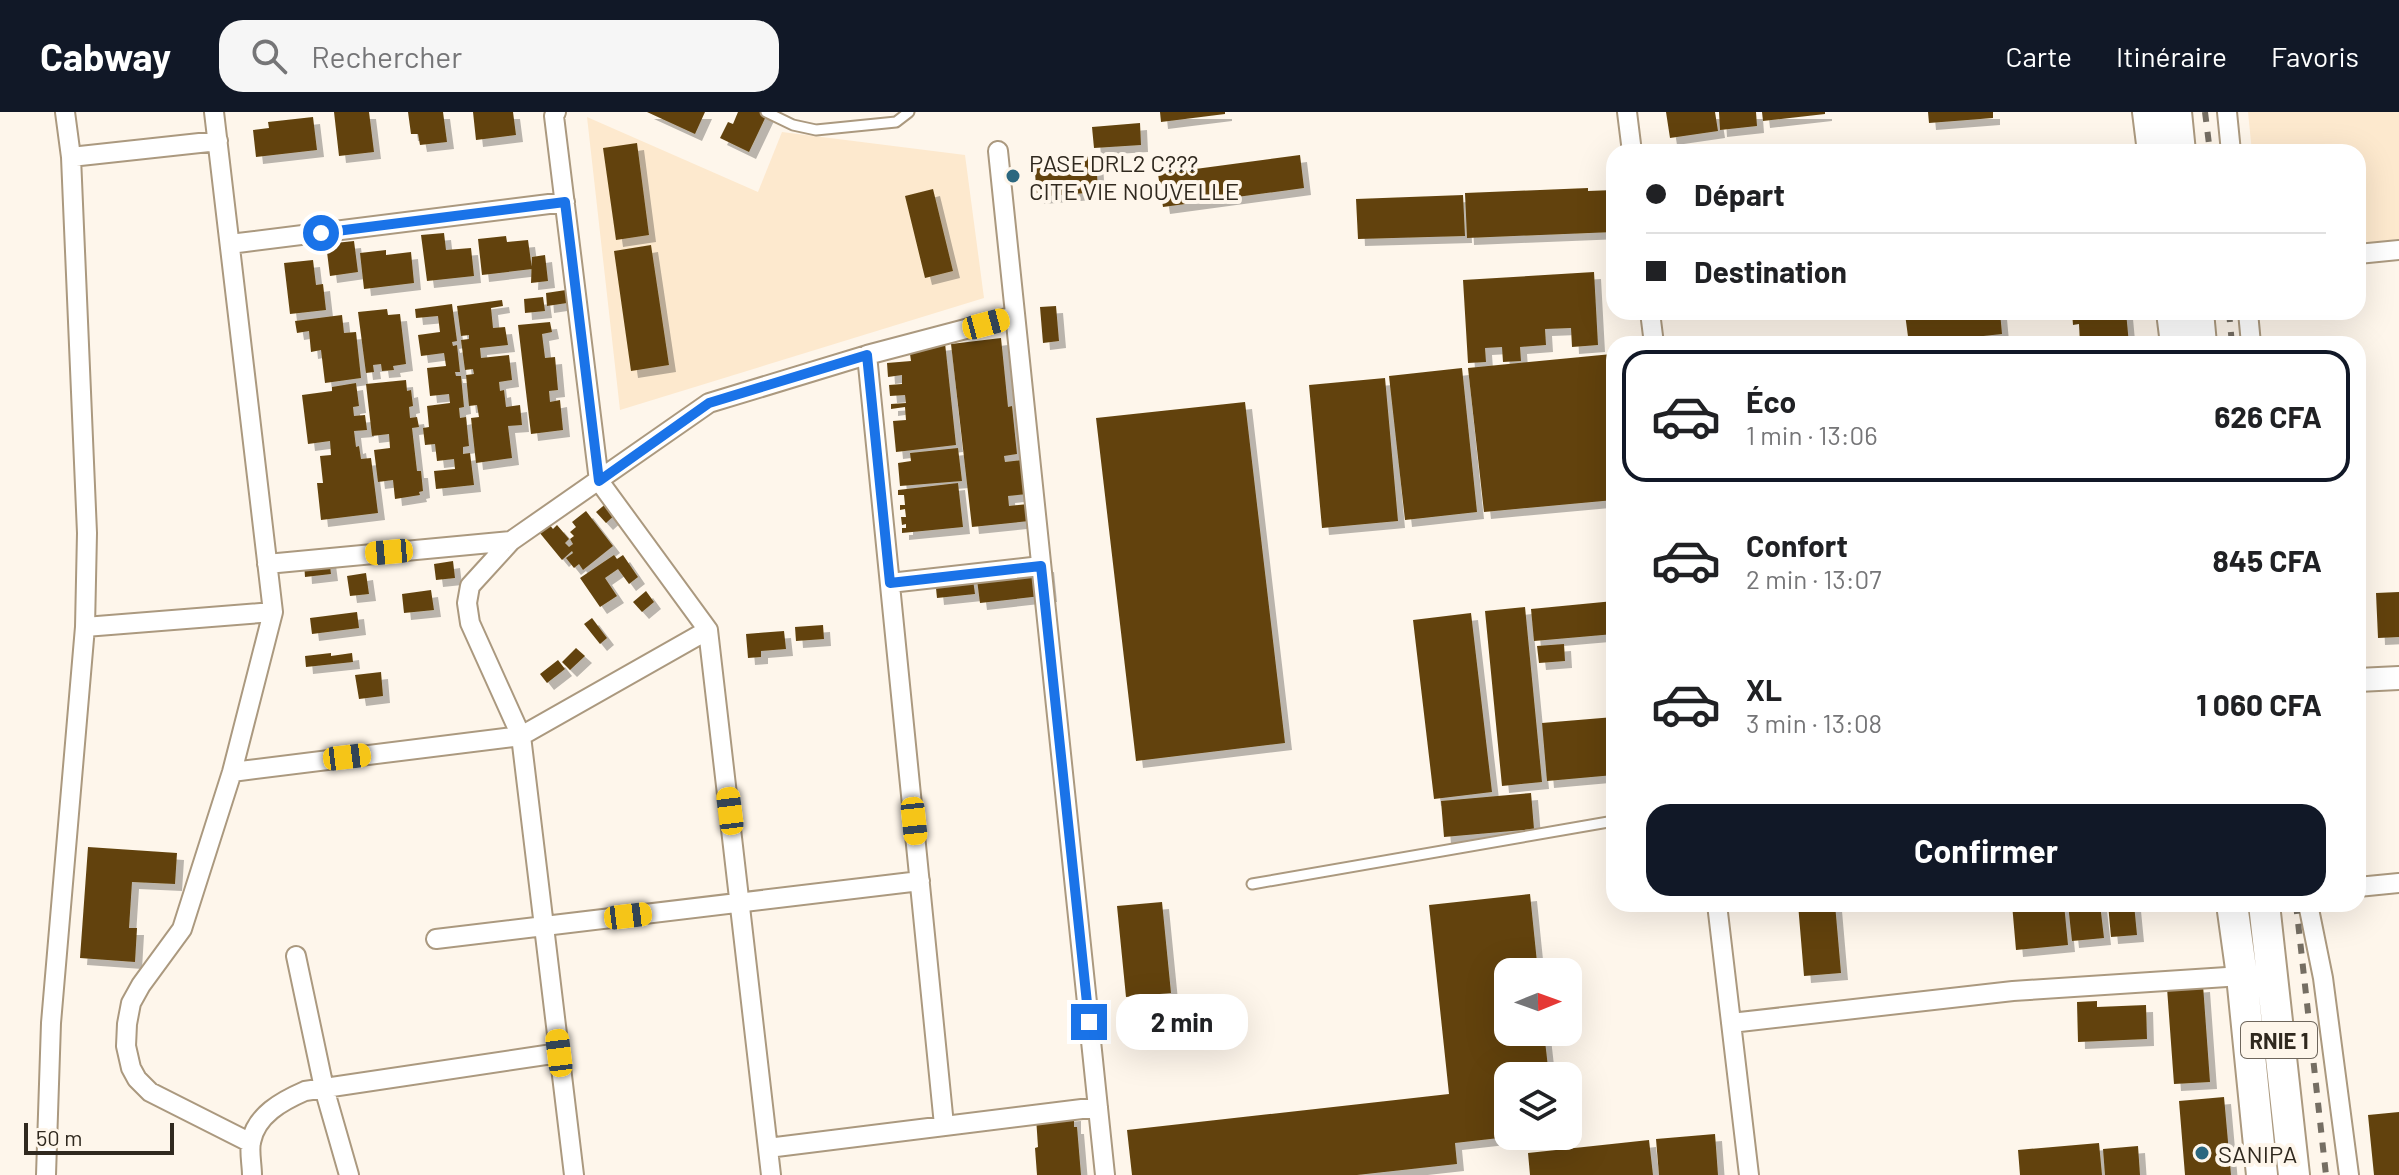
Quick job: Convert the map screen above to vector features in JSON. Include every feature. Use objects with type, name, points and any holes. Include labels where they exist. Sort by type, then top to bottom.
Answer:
[{"type":"highway","points":[[2148,112],[2152,144]]},
{"type":"highway","points":[[2176,112],[2179,144]]},
{"type":"highway","name":"RNIE 1","points":[[2233,912],[2262,1175]]},
{"type":"highway","name":"RNIE 1","points":[[2265,912],[2294,1175]]},
{"type":"street","points":[[46,1175],[51,1023],[85,627],[87,533],[71,157],[65,112]]},
{"type":"street","points":[[214,112],[273,612],[232,772],[182,929],[131,1003],[126,1046],[131,1068],[150,1092],[251,1143]]},
{"type":"street","points":[[556,112],[554,116],[599,481],[708,630],[771,1175]]},
{"type":"street","points":[[1627,112],[1631,144]]},
{"type":"street","points":[[2227,112],[2230,144]]},
{"type":"street","points":[[71,157],[218,141]]},
{"type":"street","points":[[998,151],[1105,1175]]},
{"type":"street","points":[[230,244],[565,202]]},
{"type":"street","points":[[2366,253],[2399,250]]},
{"type":"street","points":[[574,1175],[521,736],[470,623],[467,603],[470,586],[511,541],[709,403],[867,355],[1015,316]]},
{"type":"street","points":[[867,355],[944,1125]]},
{"type":"street","points":[[267,564],[511,541]]},
{"type":"street","points":[[890,583],[1041,566]]},
{"type":"street","points":[[85,627],[273,612]]},
{"type":"street","points":[[232,772],[521,736],[708,630]]},
{"type":"street","points":[[2366,680],[2399,678]]},
{"type":"street","points":[[436,939],[920,881]]},
{"type":"street","points":[[2366,886],[2399,883]]},
{"type":"street","points":[[1718,912],[1749,1175]]},
{"type":"street","points":[[2310,912],[2323,978],[2349,1175]]},
{"type":"street","points":[[296,956],[324,1088],[349,1175]]},
{"type":"street","points":[[1731,1023],[2013,991],[2242,976]]},
{"type":"street","points":[[252,1175],[251,1143],[260,1120],[282,1101],[305,1091],[559,1053]]},
{"type":"street","points":[[768,1148],[1098,1107]]},
{"type":"lane","points":[[766,112],[793,125],[816,130],[896,122],[909,112]]},
{"type":"lane","points":[[1252,884],[1606,822]]},
{"type":"shaded area","points":[[2248,112],[2399,112],[2399,239],[2366,243],[2366,144],[2251,144]]},
{"type":"shaded area","points":[[587,117],[758,192],[782,132],[965,155],[984,298],[620,410]]},
{"type":"building","points":[[334,112],[369,112],[374,152],[339,156]]},
{"type":"building","points":[[408,112],[443,112],[447,142],[420,145],[418,134],[411,134]]},
{"type":"building","points":[[473,112],[513,112],[516,135],[476,140]]},
{"type":"building","points":[[647,112],[705,112],[695,134]]},
{"type":"building","points":[[738,112],[768,112],[749,152],[720,138],[728,122],[733,124]]},
{"type":"building","points":[[1160,112],[1225,112],[1225,114],[1161,122]]},
{"type":"building","points":[[1666,112],[1715,112],[1718,131],[1670,138]]},
{"type":"building","points":[[1719,112],[1756,112],[1757,126],[1720,130]]},
{"type":"building","points":[[1762,112],[1825,112],[1825,114],[1763,121]]},
{"type":"building","points":[[1928,112],[1993,112],[1993,118],[1929,123]]},
{"type":"building","points":[[313,117],[317,150],[256,157],[253,130],[269,128],[268,122]]},
{"type":"building","points":[[1140,123],[1141,145],[1094,148],[1092,127]]},
{"type":"building","points":[[637,143],[649,235],[616,240],[603,148]]},
{"type":"building","points":[[1300,155],[1304,188],[1163,207],[1158,174]]},
{"type":"building","points":[[1096,156],[1098,192],[1037,197],[1034,161]]},
{"type":"building","points":[[1588,188],[1588,191],[1606,190],[1606,232],[1467,238],[1465,193]]},
{"type":"building","points":[[933,189],[953,271],[925,278],[905,196]]},
{"type":"building","points":[[1463,195],[1465,236],[1358,239],[1356,199]]},
{"type":"building","points":[[444,233],[446,250],[471,248],[474,276],[427,281],[421,235]]},
{"type":"building","points":[[506,236],[507,242],[528,240],[532,269],[482,275],[478,239]]},
{"type":"building","points":[[354,241],[358,272],[330,276],[326,244]]},
{"type":"building","points":[[651,245],[669,365],[631,371],[614,251]]},
{"type":"building","points":[[386,250],[386,255],[411,252],[414,283],[364,289],[360,253]]},
{"type":"building","points":[[545,255],[548,281],[531,283],[532,257]]},
{"type":"building","points":[[313,260],[316,285],[323,284],[326,310],[290,314],[284,263]]},
{"type":"building","points":[[1594,272],[1598,345],[1572,347],[1571,328],[1545,329],[1546,345],[1520,347],[1521,361],[1503,362],[1502,347],[1485,348],[1486,362],[1468,363],[1463,280]]},
{"type":"building","points":[[566,290],[567,303],[547,306],[546,293]]},
{"type":"building","points":[[543,297],[545,311],[525,313],[524,299]]},
{"type":"building","points":[[502,300],[503,306],[491,308],[493,328],[505,327],[508,345],[480,348],[481,358],[509,355],[512,380],[499,382],[500,391],[504,390],[506,407],[520,405],[522,425],[508,426],[512,458],[476,463],[471,418],[479,417],[477,405],[469,406],[466,375],[474,374],[473,369],[465,370],[461,340],[469,339],[469,335],[461,336],[457,306]]},
{"type":"building","points":[[452,304],[457,341],[452,342],[453,346],[457,345],[460,372],[455,372],[456,376],[461,376],[464,407],[459,408],[460,418],[466,417],[469,446],[463,447],[463,454],[470,453],[474,485],[436,489],[434,471],[455,469],[454,459],[437,461],[435,444],[425,445],[423,428],[429,427],[427,406],[450,403],[449,394],[430,396],[427,368],[446,366],[444,353],[421,356],[418,335],[440,332],[438,316],[416,318],[415,309]]},
{"type":"building","points":[[1056,306],[1059,341],[1043,343],[1040,307]]},
{"type":"building","points":[[387,309],[388,315],[400,314],[406,364],[382,371],[381,364],[373,365],[374,372],[366,373],[358,312]]},
{"type":"building","points":[[342,315],[344,333],[356,332],[361,378],[325,383],[321,350],[311,352],[309,331],[297,333],[295,321]]},
{"type":"building","points":[[1906,320],[2001,320],[2002,334],[1908,336]]},
{"type":"building","points":[[2073,320],[2127,320],[2128,336],[2080,336],[2079,324],[2073,325]]},
{"type":"building","points":[[550,322],[552,332],[542,334],[545,358],[555,357],[558,390],[549,391],[550,402],[560,400],[563,430],[531,434],[518,325]]},
{"type":"building","points":[[1001,338],[1008,407],[1012,406],[1017,454],[1004,456],[1005,462],[1023,460],[1027,494],[1008,496],[1009,506],[1028,504],[1029,521],[972,527],[951,344]]},
{"type":"building","points":[[945,343],[956,445],[896,452],[893,421],[906,420],[905,407],[891,409],[891,404],[906,403],[905,395],[890,396],[889,385],[902,384],[902,375],[888,377],[887,363],[911,361],[909,347]]},
{"type":"building","points":[[1606,355],[1606,501],[1484,512],[1468,368]]},
{"type":"building","points":[[1462,368],[1477,512],[1405,520],[1389,376]]},
{"type":"building","points":[[1385,378],[1398,521],[1322,528],[1309,385]]},
{"type":"building","points":[[406,380],[413,406],[409,407],[410,418],[417,417],[419,427],[412,428],[417,471],[421,471],[423,491],[419,492],[420,495],[395,499],[393,480],[378,482],[374,450],[390,448],[389,434],[372,436],[366,384]]},
{"type":"building","points":[[356,383],[359,406],[353,407],[354,416],[365,415],[367,430],[354,431],[356,447],[359,446],[361,459],[371,458],[378,513],[321,520],[317,483],[323,483],[320,456],[331,455],[330,441],[308,444],[302,395],[332,391],[332,387]]},
{"type":"building","points":[[1245,402],[1285,743],[1136,761],[1096,418]]},
{"type":"building","points":[[958,448],[962,481],[900,486],[898,463],[911,461],[910,453]]},
{"type":"building","points":[[958,483],[963,527],[902,533],[906,524],[902,525],[901,517],[906,517],[905,509],[900,510],[900,505],[905,505],[904,495],[898,495],[898,490]]},
{"type":"building","points":[[608,502],[617,513],[606,523],[596,512]]},
{"type":"building","points":[[586,511],[613,546],[583,570],[579,564],[574,568],[566,558],[572,551],[562,560],[539,532],[549,524],[553,529],[557,525],[569,539],[565,543],[569,547],[573,544],[570,539],[574,536],[570,532],[576,527],[572,522]]},
{"type":"building","points":[[614,555],[617,559],[623,555],[638,577],[629,584],[618,569],[605,578],[617,596],[600,607],[580,578]]},
{"type":"building","points":[[329,559],[331,574],[305,577],[304,562]]},
{"type":"building","points":[[453,561],[455,578],[436,580],[434,564]]},
{"type":"building","points":[[971,565],[975,594],[937,598],[934,569]]},
{"type":"building","points":[[1047,565],[1050,595],[980,603],[976,572]]},
{"type":"building","points":[[366,573],[369,594],[350,596],[347,576]]},
{"type":"building","points":[[431,590],[434,610],[404,613],[402,594]]},
{"type":"building","points":[[646,591],[654,602],[642,612],[633,602]]},
{"type":"building","points":[[2399,592],[2399,637],[2378,638],[2376,593]]},
{"type":"building","points":[[1606,602],[1606,635],[1534,641],[1531,609]]},
{"type":"building","points":[[1525,607],[1542,782],[1502,786],[1485,611]]},
{"type":"building","points":[[357,612],[359,628],[312,634],[310,618]]},
{"type":"building","points":[[1471,613],[1492,792],[1434,799],[1413,620]]},
{"type":"building","points":[[592,618],[607,638],[600,644],[584,624]]},
{"type":"building","points":[[823,625],[824,639],[796,641],[795,627]]},
{"type":"building","points":[[784,631],[786,649],[761,651],[761,657],[748,658],[746,634]]},
{"type":"building","points":[[1564,644],[1565,661],[1539,663],[1537,646]]},
{"type":"building","points":[[576,648],[585,656],[570,670],[562,662]]},
{"type":"building","points":[[331,653],[331,656],[352,653],[353,662],[306,667],[305,656]]},
{"type":"building","points":[[558,660],[565,669],[547,683],[540,674]]},
{"type":"building","points":[[381,672],[383,696],[359,699],[355,675]]},
{"type":"building","points":[[1606,718],[1606,776],[1547,781],[1542,723]]},
{"type":"building","points":[[1531,793],[1534,829],[1444,837],[1441,801]]},
{"type":"building","points":[[88,847],[177,853],[175,884],[132,882],[129,928],[137,928],[135,962],[80,958]]},
{"type":"building","points":[[1530,894],[1537,958],[1494,958],[1494,1046],[1546,1046],[1547,1062],[1494,1062],[1494,1139],[1455,1143],[1457,1164],[1357,1175],[1132,1175],[1127,1130],[1449,1094],[1429,905]]},
{"type":"building","points":[[1162,902],[1171,993],[1126,997],[1117,906]]},
{"type":"building","points":[[1799,912],[1836,912],[1841,973],[1804,976]]},
{"type":"building","points":[[2013,912],[2065,912],[2068,945],[2016,950]]},
{"type":"building","points":[[2069,912],[2101,912],[2104,938],[2072,941]]},
{"type":"building","points":[[2109,912],[2135,912],[2137,935],[2111,937]]},
{"type":"building","points":[[2203,985],[2210,1082],[2174,1084],[2167,988]]},
{"type":"building","points":[[2097,1001],[2097,1007],[2146,1005],[2147,1039],[2078,1042],[2077,1002]]},
{"type":"building","points":[[2224,1097],[2231,1175],[2185,1175],[2179,1101]]},
{"type":"building","points":[[2399,1112],[2399,1175],[2374,1175],[2368,1115]]},
{"type":"building","points":[[1074,1114],[1081,1175],[1037,1175],[1036,1117]]},
{"type":"building","points":[[1715,1134],[1718,1175],[1659,1175],[1656,1139]]},
{"type":"building","points":[[1649,1140],[1653,1175],[1530,1175],[1528,1153],[1582,1150],[1582,1147]]},
{"type":"building","points":[[2099,1143],[2102,1175],[2020,1175],[2018,1150]]},
{"type":"building","points":[[2138,1146],[2140,1175],[2105,1175],[2103,1149]]},
{"type":"railway","points":[[2205,112],[2209,144]]},
{"type":"railway","points":[[2230,320],[2231,336]]},
{"type":"railway","points":[[2297,912],[2326,1175]]},
{"type":"place","name":"PASE DRL2 C??? CITE VIE NOUVELLE","points":[[1013,176]]},
{"type":"place","name":"SANIPA","points":[[2202,1153]]},
{"type":"route","points":[[321,233],[565,202],[599,481],[709,403],[867,355],[890,583],[1041,566],[1089,1022]]}]
